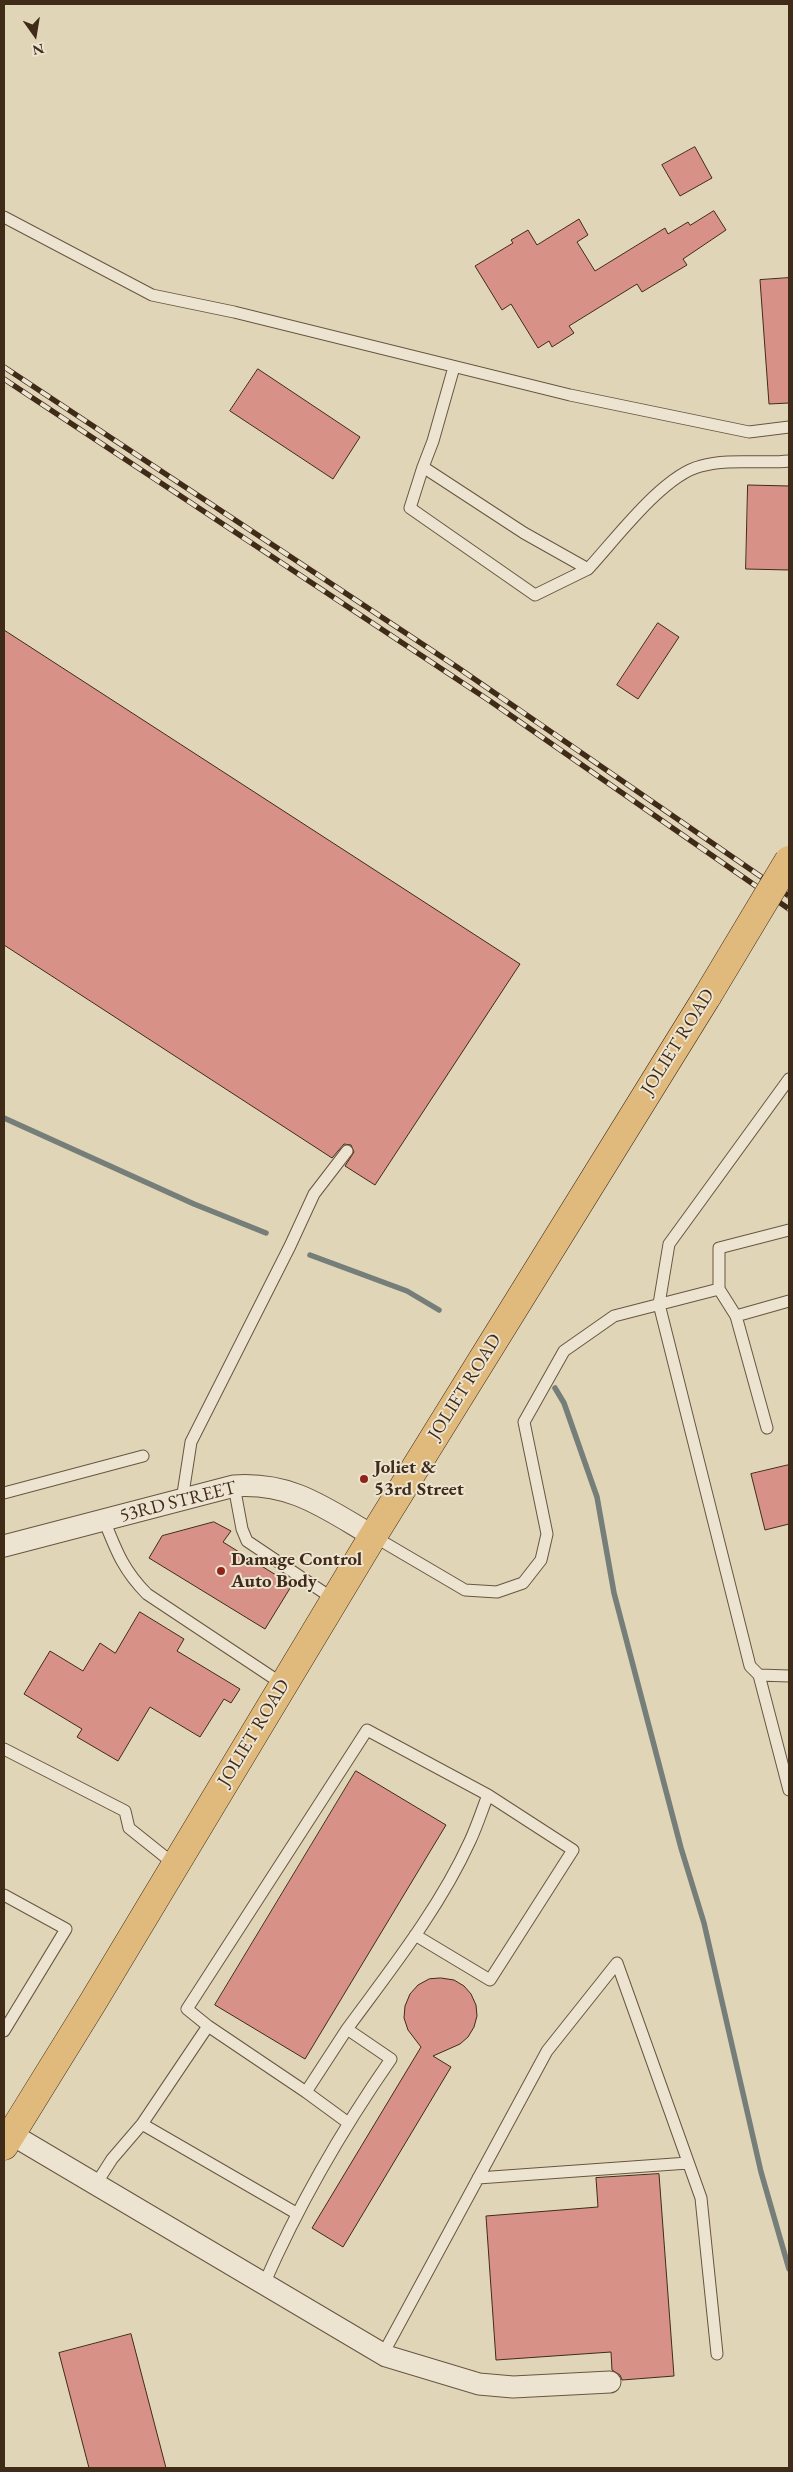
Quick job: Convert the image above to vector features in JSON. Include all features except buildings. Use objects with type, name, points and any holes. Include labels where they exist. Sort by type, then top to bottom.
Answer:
[{"type":"main road","name":"JOLIET ROAD","points":[[8,2140],[373,1536],[789,860]]},
{"type":"street","name":"53RD STREET","points":[[4,1546],[234,1486],[255,1485],[302,1495],[373,1536]]},
{"type":"street","points":[[8,2140],[96,2184],[383,2354],[479,2384],[513,2386],[610,2382]]},
{"type":"lane","points":[[4,217],[152,295],[234,312],[570,395],[750,432],[789,427]]},
{"type":"lane","points":[[454,367],[433,441],[410,508],[535,595],[588,569],[666,484],[700,466],[739,461],[789,461]]},
{"type":"lane","points":[[423,467],[524,533],[588,569]]},
{"type":"lane","points":[[789,1079],[669,1244],[658,1304],[750,1666],[759,1674],[789,1790]]},
{"type":"lane","points":[[182,1500],[191,1442],[290,1246],[314,1194],[347,1151]]},
{"type":"lane","points":[[767,1428],[736,1316],[719,1289],[719,1248],[789,1230]]},
{"type":"lane","points":[[373,1536],[465,1590],[497,1592],[523,1583],[542,1560],[547,1534],[524,1422],[564,1351],[614,1316],[719,1289]]},
{"type":"lane","points":[[736,1316],[789,1301]]},
{"type":"lane","points":[[4,1493],[143,1456]]},
{"type":"lane","points":[[234,1486],[242,1529],[247,1541],[335,1600]]},
{"type":"lane","points":[[104,1520],[120,1560],[131,1578],[147,1594],[284,1685]]},
{"type":"lane","points":[[759,1674],[789,1676]]},
{"type":"lane","points":[[347,2122],[208,2026],[187,2009],[367,1730],[488,1795],[573,1850],[490,1980],[415,1935]]},
{"type":"lane","points":[[4,1749],[125,1810],[129,1828],[174,1864]]},
{"type":"lane","points":[[306,2092],[347,2029],[415,1935],[447,1886],[471,1840],[488,1795]]},
{"type":"lane","points":[[4,1895],[66,1929],[4,2031]]},
{"type":"lane","points":[[383,2354],[547,2051],[617,1963],[701,2198],[717,2354]]},
{"type":"lane","points":[[96,2184],[112,2159],[142,2124],[208,2026]]},
{"type":"lane","points":[[264,2284],[296,2214],[347,2122],[391,2059],[347,2029]]},
{"type":"lane","points":[[142,2124],[296,2214]]},
{"type":"lane","points":[[478,2178],[688,2163]]},
{"type":"waterway","points":[[4,1118],[194,1204],[266,1233]]},
{"type":"waterway","points":[[310,1255],[407,1291],[439,1310]]},
{"type":"waterway","points":[[555,1388],[564,1403],[597,1497],[614,1593],[681,1848],[704,1923],[761,2172],[789,2269]]},
{"type":"railway","points":[[4,367],[457,667],[789,896]]},
{"type":"railway","points":[[4,379],[490,701],[789,909]]},
{"type":"place","name":"Joliet & 53rd Street","points":[[364,1479]]},
{"type":"place","name":"Damage Control Auto Body","points":[[221,1571]]}]
